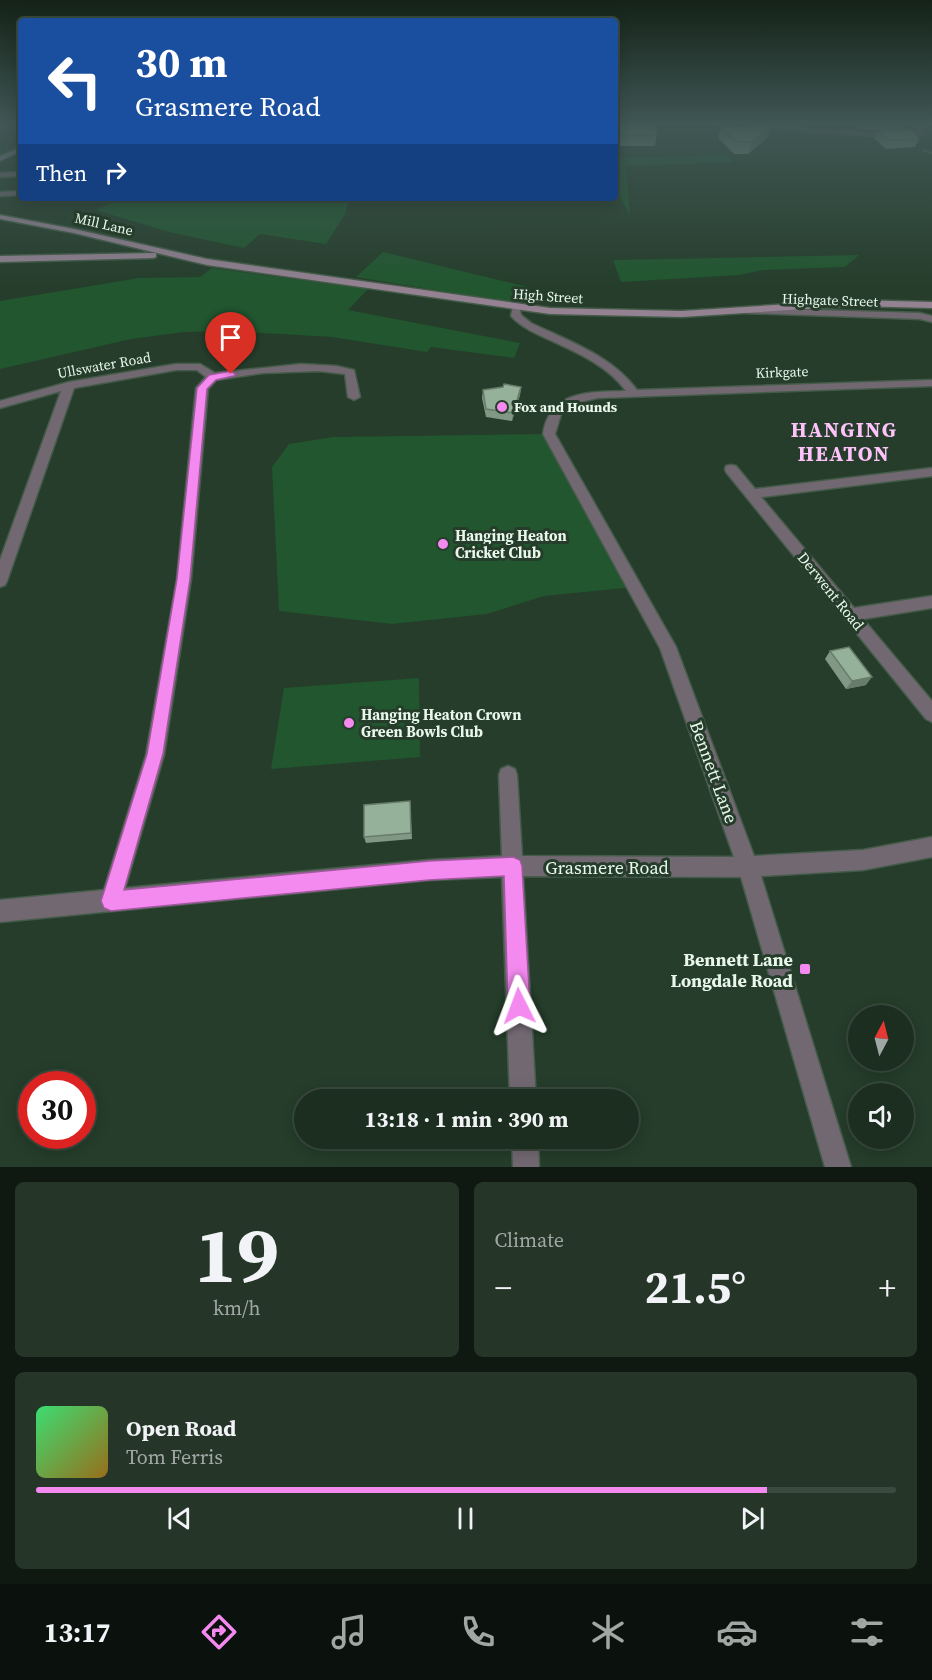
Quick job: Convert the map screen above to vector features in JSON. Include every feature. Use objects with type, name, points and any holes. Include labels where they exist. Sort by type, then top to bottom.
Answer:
[{"type":"street","points":[[0,194],[18,193]]},
{"type":"street","name":"Mill Lane","points":[[0,217],[44,224],[166,254]]},
{"type":"street","points":[[0,259],[166,254]]},
{"type":"street","name":"High Street","points":[[166,254],[516,308],[633,314],[853,303],[932,305]]},
{"type":"street","points":[[516,308],[516,316],[527,325],[608,366],[626,379],[633,392]]},
{"type":"street","name":"Highgate Street","points":[[727,311],[920,316],[932,319]]},
{"type":"street","name":"Ullswater Road","points":[[0,405],[69,385],[176,367],[200,367],[213,377]]},
{"type":"street","points":[[111,901],[155,754],[184,579],[202,388],[213,377],[273,369],[336,368],[350,372],[354,397]]},
{"type":"street","name":"Kirkgate","points":[[564,402],[598,394],[633,392],[932,383]]},
{"type":"street","points":[[0,580],[69,385]]},
{"type":"street","name":"Bennett Lane","points":[[564,402],[551,416],[549,434],[668,647],[748,867],[838,1167]]},
{"type":"street","name":"Derwent Road","points":[[731,469],[932,714]]},
{"type":"street","points":[[751,494],[932,472]]},
{"type":"street","points":[[851,615],[932,602]]},
{"type":"street","points":[[508,775],[523,1089]]},
{"type":"street","name":"Grasmere Road","points":[[0,911],[429,870],[513,866],[748,867],[863,860],[932,847]]},
{"type":"street","points":[[525,1149],[526,1167]]},
{"type":"green space","points":[[618,179],[627,179],[630,215],[618,194]]},
{"type":"green space","points":[[116,201],[348,201],[345,214],[326,244],[260,234],[244,248],[169,232],[96,210]]},
{"type":"green space","points":[[383,252],[528,287],[521,304],[356,277]]},
{"type":"green space","points":[[859,255],[845,267],[763,270],[739,275],[621,282],[613,260]]},
{"type":"green space","points":[[212,268],[368,289],[348,310],[520,343],[514,358],[431,347],[427,352],[332,337],[227,331],[184,332],[131,339],[0,369],[0,301],[139,278],[200,277]]},
{"type":"green space","name":"Hanging Heaton Cricket Club","points":[[549,434],[634,587],[544,596],[487,614],[392,624],[279,611],[272,467],[289,444],[333,437]]},
{"type":"green space","name":"Hanging Heaton Crown Green Bowls Club","points":[[419,678],[420,757],[271,769],[284,688]]},
{"type":"building","points":[[504,384],[521,387],[513,413],[486,409],[483,390],[503,387]]},
{"type":"building","points":[[849,647],[872,677],[852,681],[830,651]]},
{"type":"building","points":[[410,801],[411,833],[364,837],[364,805]]},
{"type":"place","name":"Fox and Hounds","points":[[502,407]]},
{"type":"place","name":"Hanging Heaton Cricket Club","points":[[443,544]]},
{"type":"place","name":"Hanging Heaton Crown Green Bowls Club","points":[[349,723]]},
{"type":"place","name":"Bennett Lane Longdale Road","points":[[805,969]]},
{"type":"district","name":"HANGING HEATON","points":[[844,441]]},
{"type":"route","points":[[231,374],[213,377],[202,388],[184,579],[155,754],[111,901],[429,870],[513,866],[519,1006]]}]
